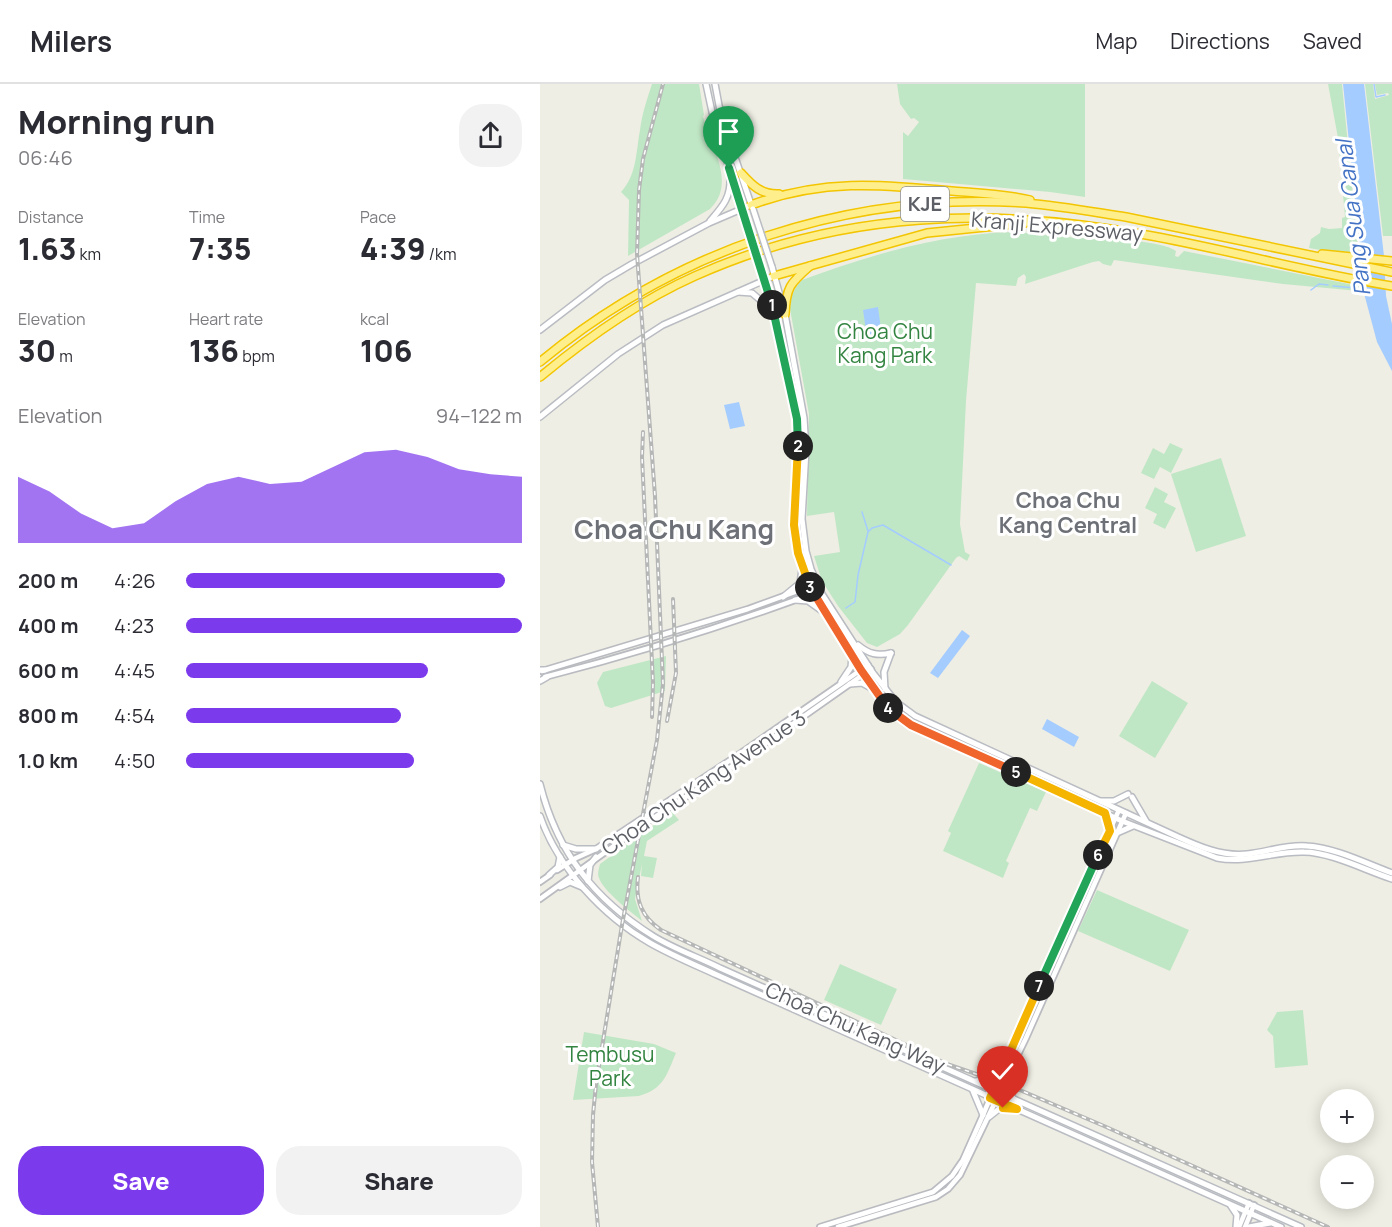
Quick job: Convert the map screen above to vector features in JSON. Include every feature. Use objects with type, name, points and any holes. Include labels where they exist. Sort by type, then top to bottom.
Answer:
[{"type":"highway","points":[[741,173],[756,189],[774,194],[790,194]]},
{"type":"highway","points":[[752,207],[790,194],[831,185],[877,184],[1018,197],[1053,206]]},
{"type":"highway","name":"Kranji Expressway","points":[[540,362],[605,315],[654,284],[724,251],[800,225],[847,214],[903,206],[981,202],[1053,206],[1126,217],[1392,272]]},
{"type":"highway","name":"Kranji Expressway","points":[[540,377],[604,328],[694,276],[773,246],[841,230],[905,220],[969,218],[1040,221],[1116,230],[1392,286]]},
{"type":"highway","points":[[774,276],[927,233],[1040,221]]},
{"type":"highway","points":[[1293,252],[1392,261]]},
{"type":"highway","points":[[785,314],[789,287],[794,279],[812,265]]},
{"type":"main road","points":[[706,84],[712,112],[775,312],[797,419],[794,525],[802,564],[813,593],[888,708],[911,725],[1115,818],[1182,845],[1225,859],[1246,860],[1294,852],[1322,854],[1392,879]]},
{"type":"main road","points":[[715,84],[721,116],[772,267],[785,314],[804,418],[806,450],[802,519],[806,551],[820,591],[885,690],[896,702],[915,716],[1186,841],[1226,854],[1245,854],[1307,846],[1324,849],[1392,873]]},
{"type":"main road","points":[[709,223],[728,199],[729,168]]},
{"type":"main road","points":[[540,330],[605,280],[709,223],[752,207]]},
{"type":"main road","points":[[540,417],[618,354],[663,325],[774,276]]},
{"type":"main road","points":[[737,292],[752,293],[775,312]]},
{"type":"main road","points":[[794,525],[796,520],[802,519]]},
{"type":"main road","points":[[783,597],[800,583],[802,564]]},
{"type":"main road","points":[[795,600],[808,601],[826,614]]},
{"type":"main road","points":[[854,642],[872,653],[879,655],[891,653],[884,672],[885,690]]},
{"type":"main road","points":[[841,682],[851,667],[853,660],[850,651]]},
{"type":"main road","points":[[850,684],[862,683],[877,692]]},
{"type":"main road","name":"Choa Chu Kang Way","points":[[540,784],[561,845],[588,881],[604,901],[663,941],[1301,1227]]},
{"type":"main road","points":[[1100,801],[1114,801],[1130,795],[1147,823]]},
{"type":"main road","points":[[1105,813],[1110,831]]},
{"type":"main road","name":"Choa Chu Kang Way","points":[[540,816],[545,830],[566,865],[584,888],[604,909],[650,943],[972,1090],[1281,1227]]},
{"type":"main road","points":[[1117,833],[1135,825]]},
{"type":"main road","points":[[561,845],[576,849],[596,849]]},
{"type":"main road","points":[[549,875],[558,867],[559,853]]},
{"type":"main road","points":[[588,881],[590,865],[597,857]]},
{"type":"main road","points":[[560,887],[570,882],[584,888]]},
{"type":"main road","points":[[974,1081],[988,1080],[1000,1072]]},
{"type":"main road","points":[[1008,1075],[1009,1089],[1014,1099]]},
{"type":"main road","points":[[972,1090],[986,1116],[999,1109],[1017,1109]]},
{"type":"main road","points":[[1230,1204],[1237,1215],[1237,1227]]},
{"type":"main road","points":[[1246,1227],[1271,1223]]},
{"type":"street","points":[[542,675],[817,584]]},
{"type":"street","points":[[542,675],[675,639],[820,591]]},
{"type":"street","name":"Choa Chu Kang Avenue 3","points":[[540,900],[597,857],[850,684],[869,667]]},
{"type":"street","name":"Choa Chu Kang Avenue 3","points":[[540,882],[573,860],[596,849],[738,755],[841,682],[863,672]]},
{"type":"street","points":[[838,1227],[936,1197],[957,1180],[965,1167],[986,1116],[1000,1072],[1119,810]]},
{"type":"street","points":[[820,1227],[913,1200],[939,1188],[958,1168],[986,1116],[997,1101],[1126,813]]},
{"type":"street","points":[[1246,1227],[1251,1204]]},
{"type":"street","points":[[1237,1227],[1248,1213]]},
{"type":"green space","points":[[652,84],[699,84],[703,116],[719,163],[722,187],[718,199],[710,209],[628,256],[629,200],[621,192],[633,170],[642,118]]},
{"type":"green space","points":[[897,84],[1085,84],[1085,197],[903,179],[903,132],[908,136],[919,122],[914,118],[911,119],[900,104]]},
{"type":"green space","points":[[1328,84],[1342,84],[1359,257],[1309,248],[1311,239],[1320,233],[1321,227],[1342,228],[1342,218],[1345,217],[1338,138]]},
{"type":"green space","points":[[1365,84],[1373,84],[1375,99],[1389,95],[1388,93],[1377,95],[1375,84],[1392,84],[1392,236],[1383,236]]},
{"type":"green space","name":"Choa Chu Kang Park","points":[[1013,232],[1147,242],[1176,251],[1175,256],[1178,257],[1184,251],[1359,286],[1359,291],[1283,284],[1114,260],[1111,266],[1099,261],[1093,262],[1025,284],[1024,274],[1018,278],[1016,286],[976,283],[966,401],[960,524],[965,552],[970,555],[967,561],[959,556],[956,558],[908,625],[900,634],[877,647],[867,643],[838,606],[822,581],[814,556],[840,552],[834,512],[807,516],[809,414],[790,309],[791,297],[802,280],[879,254],[932,241]]},
{"type":"green space","points":[[1170,443],[1183,449],[1171,473],[1160,467],[1154,479],[1141,473],[1153,448],[1164,454]]},
{"type":"green space","points":[[1221,458],[1246,536],[1196,552],[1171,474]]},
{"type":"green space","points":[[1155,487],[1168,494],[1164,502],[1176,508],[1165,529],[1153,523],[1157,514],[1145,508]]},
{"type":"green space","points":[[666,656],[665,691],[611,708],[605,706],[597,683],[603,672]]},
{"type":"green space","points":[[1152,681],[1188,703],[1155,758],[1119,736]]},
{"type":"green space","points":[[979,763],[1046,792],[1037,811],[1030,808],[1006,861],[1009,863],[1003,878],[943,851],[951,833],[948,831]]},
{"type":"green space","points":[[672,812],[679,820],[647,841],[644,856],[657,858],[653,878],[641,876],[642,864],[635,899],[642,921],[606,889],[598,875],[600,864]]},
{"type":"green space","points":[[1097,890],[1189,930],[1170,971],[1078,931]]},
{"type":"green space","points":[[840,964],[897,989],[881,1025],[824,1000]]},
{"type":"green space","points":[[1303,1010],[1308,1065],[1275,1068],[1273,1036],[1267,1030],[1277,1012]]},
{"type":"green space","name":"Tembusu Park","points":[[584,1032],[654,1044],[676,1053],[664,1080],[647,1093],[639,1096],[573,1100]]},
{"type":"water","points":[[1343,84],[1364,84],[1384,256],[1386,296],[1392,324],[1392,371],[1377,342],[1365,297]]},
{"type":"water","points":[[878,307],[882,336],[867,338],[863,310]]},
{"type":"water","points":[[739,402],[745,426],[730,429],[724,405]]},
{"type":"water","points":[[962,630],[970,636],[938,678],[930,673]]},
{"type":"water","points":[[1047,719],[1079,737],[1074,747],[1042,729]]},
{"type":"waterway","points":[[1374,84],[1376,97],[1385,95]]},
{"type":"waterway","points":[[1311,290],[1319,284],[1328,285]]},
{"type":"waterway","name":"Pang Sua Canal","points":[[1333,286],[1356,288]]},
{"type":"waterway","points":[[862,512],[868,531]]},
{"type":"waterway","points":[[846,608],[855,602],[858,575],[868,532],[872,528],[883,525],[951,565]]},
{"type":"railway","points":[[598,1227],[592,1162],[596,1084],[622,925],[657,740],[663,684],[655,496],[637,254],[639,190],[643,159],[663,84]]},
{"type":"railway","points":[[643,432],[642,457],[653,683],[652,717]]},
{"type":"railway","points":[[667,721],[676,673],[673,599]]},
{"type":"railway","points":[[638,877],[637,886],[641,908],[649,920],[661,930],[947,1064],[1008,1085],[1104,1126],[1328,1227]]},
{"type":"district","name":"Choa Chu Kang Central","points":[[1068,512]]},
{"type":"district","name":"Choa Chu Kang","points":[[674,530]]},
{"type":"route","points":[[729,168],[775,312],[797,419],[794,525],[798,553],[815,597],[880,698],[900,718],[1105,813],[1108,818],[1110,831],[1028,1008],[990,1098],[1017,1109],[1003,1108]]}]
